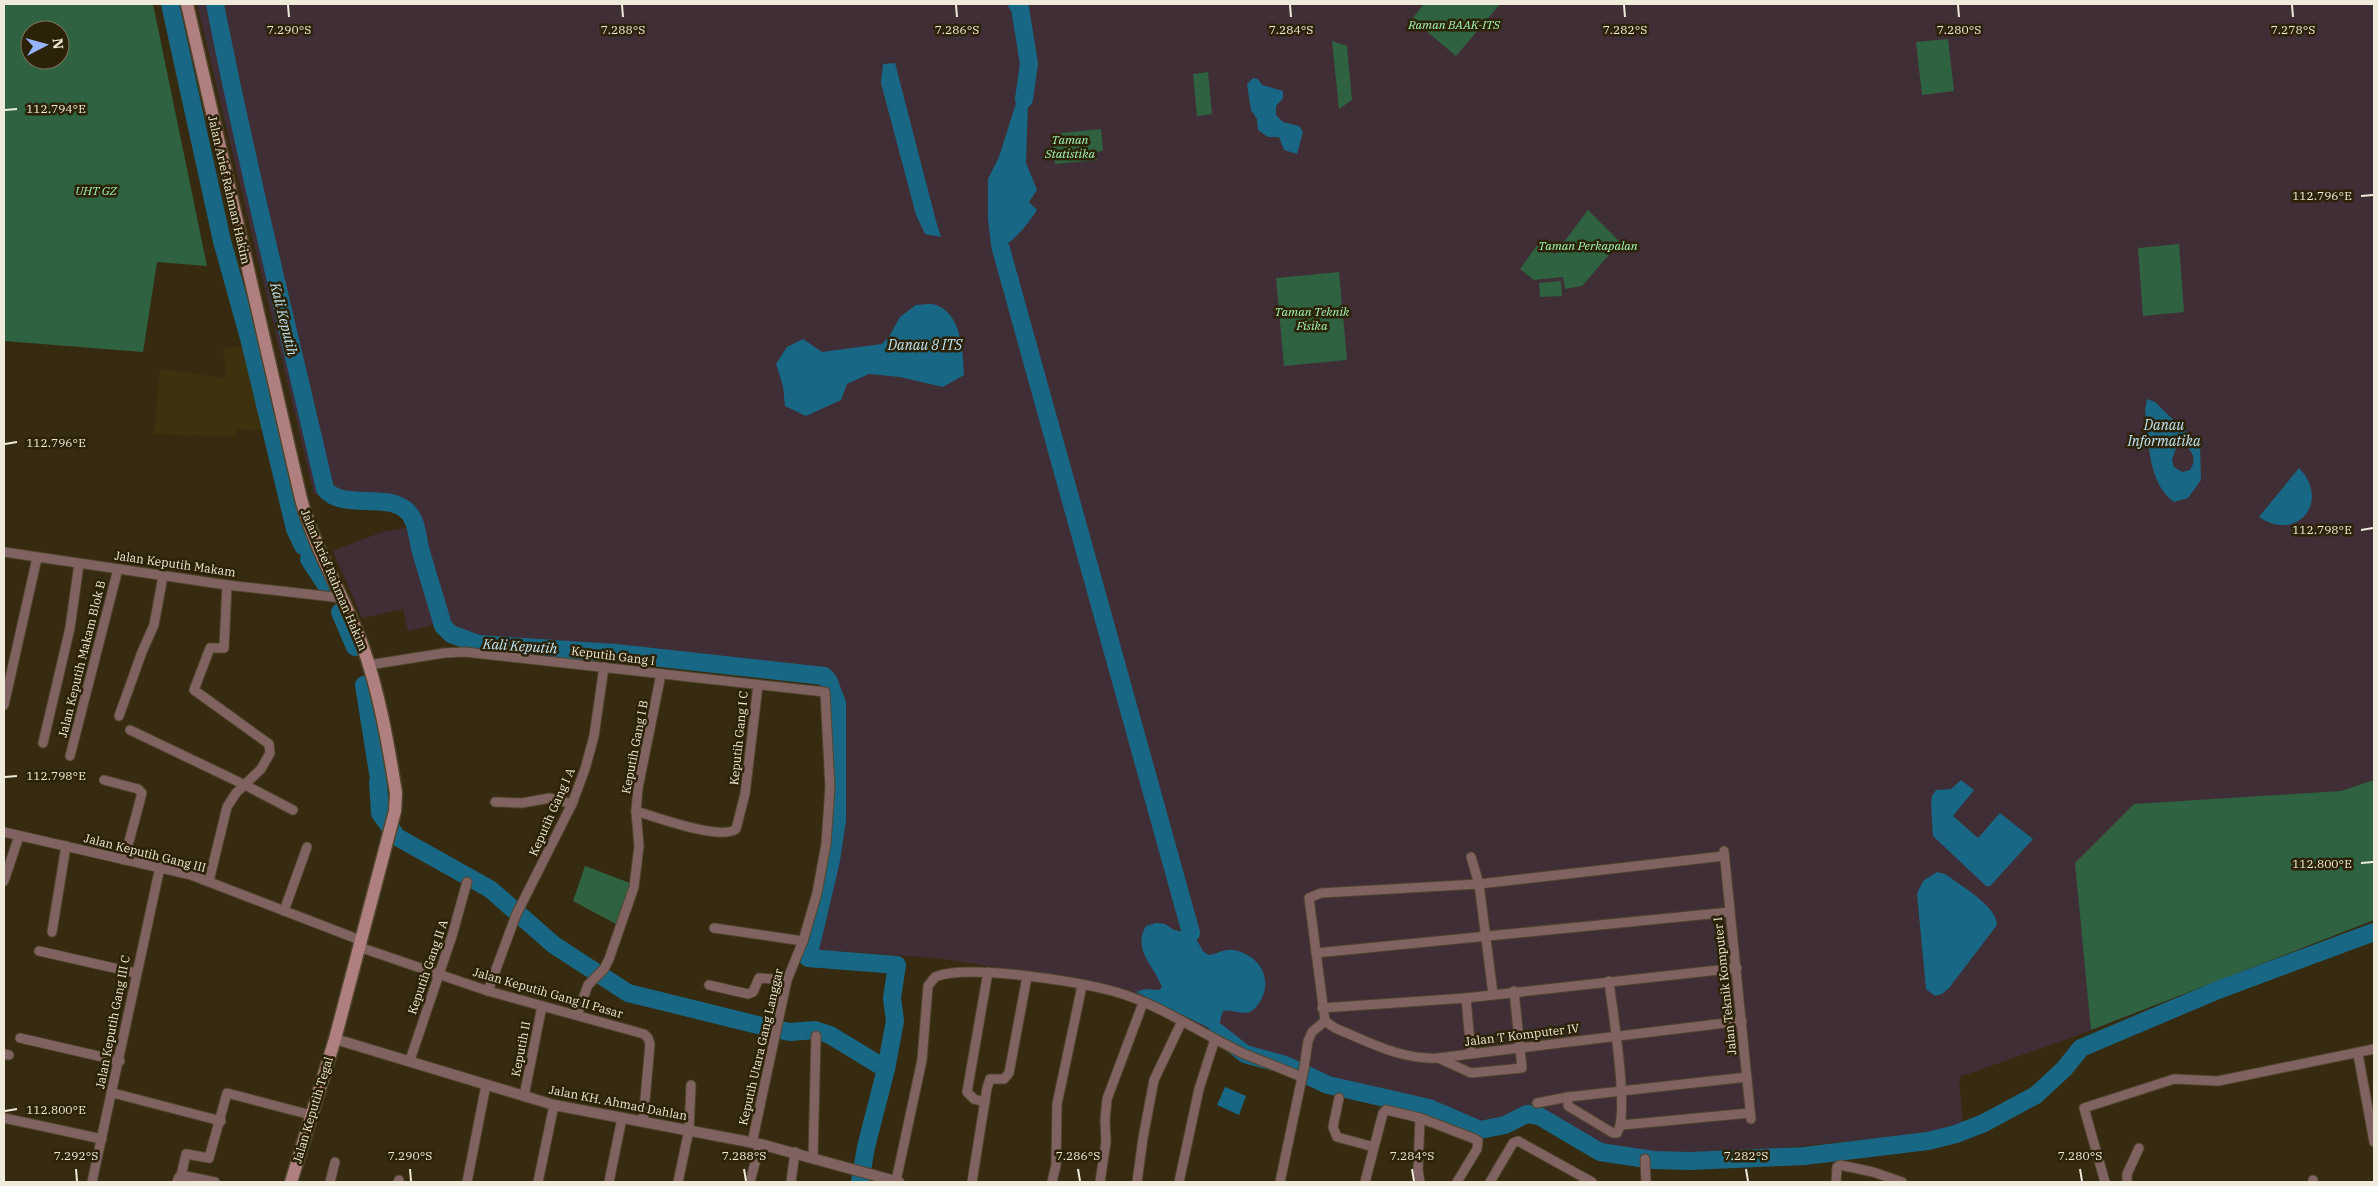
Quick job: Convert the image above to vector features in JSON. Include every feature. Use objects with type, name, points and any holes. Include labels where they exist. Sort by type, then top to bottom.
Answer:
[{"type":"main road","name":"Jalan Arief Rahman Hakim","points":[[187,4],[301,499],[317,546],[342,598],[369,665],[392,773],[396,801],[395,812],[335,1039]]},
{"type":"main road","name":"Jalan Keputih Tegal","points":[[291,1182],[335,1039]]},
{"type":"street","name":"Jalan Keputih Makam","points":[[4,552],[227,585],[342,598]]},
{"type":"street","points":[[4,705],[37,558]]},
{"type":"street","points":[[43,743],[70,628],[79,564]]},
{"type":"street","name":"Jalan Keputih Makam Blok B","points":[[70,756],[118,569]]},
{"type":"street","points":[[119,716],[142,652],[154,625],[164,576]]},
{"type":"street","points":[[209,881],[227,807],[245,784],[261,769],[270,753],[270,746],[195,691],[208,651],[211,647],[224,648],[227,585]]},
{"type":"street","name":"Keputih Gang I","points":[[369,665],[453,652],[825,692]]},
{"type":"street","name":"Keputih Gang I A","points":[[488,991],[516,916],[572,804],[594,736],[604,667]]},
{"type":"street","name":"Keputih Gang I B","points":[[577,1015],[591,981],[604,969],[634,887],[639,846],[636,811],[638,788],[660,674]]},
{"type":"street","name":"Keputih Gang I C","points":[[636,811],[697,828],[728,832],[737,826],[745,794],[758,685]]},
{"type":"street","name":"Keputih Utara Gang Langgar","points":[[750,1182],[787,980],[804,941],[817,893],[830,816],[830,760],[825,692]]},
{"type":"street","points":[[130,730],[245,784],[293,810]]},
{"type":"street","points":[[104,780],[138,789],[142,793],[124,860]]},
{"type":"street","points":[[495,802],[522,803],[550,798],[572,804]]},
{"type":"street","name":"Jalan Keputih Gang III","points":[[4,832],[160,867],[209,881],[359,943]]},
{"type":"street","points":[[4,881],[19,836]]},
{"type":"street","points":[[52,932],[66,846]]},
{"type":"street","points":[[284,911],[306,847]]},
{"type":"street","name":"Jalan Teknik Komputer I","points":[[1479,884],[1724,853],[1737,968],[1750,1116],[1622,1125]]},
{"type":"street","points":[[1471,857],[1479,884],[1493,994]]},
{"type":"street","name":"Jalan Keputih Gang III C","points":[[92,1182],[120,1061],[136,973],[160,867]]},
{"type":"street","name":"Keputih Gang II A","points":[[410,1060],[459,914],[467,882]]},
{"type":"street","points":[[1280,1182],[1310,1036],[1325,1021],[1309,898],[1314,894],[1479,884]]},
{"type":"street","points":[[1316,954],[1730,912]]},
{"type":"street","points":[[714,928],[804,941]]},
{"type":"street","name":"Jalan Keputih Gang II Pasar","points":[[359,943],[488,991],[639,1032],[648,1038],[650,1044],[643,1122]]},
{"type":"street","points":[[38,951],[136,973]]},
{"type":"street","points":[[1322,1008],[1466,998],[1514,991],[1737,968]]},
{"type":"street","points":[[898,1182],[922,1060],[928,986],[935,977],[941,974],[969,971],[988,972],[1115,992],[1143,1002],[1215,1039],[1303,1073]]},
{"type":"street","points":[[985,1102],[974,1099],[967,1092],[988,972]]},
{"type":"street","points":[[972,1182],[987,1088],[990,1079],[1004,1080],[1009,1073],[1027,977]]},
{"type":"street","points":[[709,985],[748,994],[753,992],[759,978],[787,980]]},
{"type":"street","points":[[1568,1097],[1568,1106],[1613,1133],[1618,1133],[1622,1125],[1621,1092],[1609,981]]},
{"type":"street","points":[[1052,1182],[1056,1165],[1057,1104],[1082,986]]},
{"type":"street","points":[[1438,1058],[1471,1073],[1520,1069],[1523,1065],[1514,991]]},
{"type":"street","points":[[1466,998],[1471,1054]]},
{"type":"street","points":[[1100,1182],[1106,1142],[1104,1120],[1107,1099],[1143,1002]]},
{"type":"street","name":"Keputih II","points":[[524,1096],[542,1006]]},
{"type":"street","points":[[1137,1182],[1142,1138],[1154,1080],[1182,1021]]},
{"type":"street","name":"Jalan T Komputer IV","points":[[1325,1021],[1335,1028],[1404,1056],[1419,1059],[1742,1022]]},
{"type":"street","points":[[813,1158],[816,1036]]},
{"type":"street","points":[[20,1038],[120,1061]]},
{"type":"street","name":"Jalan KH. Ahmad Dahlan","points":[[335,1039],[410,1060],[554,1105],[795,1152],[898,1182]]},
{"type":"street","points":[[1179,1182],[1199,1089],[1215,1039]]},
{"type":"street","points":[[2105,1182],[2084,1108],[2174,1079],[2218,1081],[2358,1054],[2374,1049]]},
{"type":"street","points":[[2358,1054],[2374,1142]]},
{"type":"street","points":[[1537,1103],[1568,1097],[1747,1077]]},
{"type":"street","points":[[467,1182],[486,1084]]},
{"type":"street","points":[[678,1182],[689,1130],[691,1085]]},
{"type":"street","points":[[113,1093],[221,1121]]},
{"type":"street","points":[[215,1182],[179,1179],[186,1154],[209,1158],[221,1121],[227,1093],[311,1115]]},
{"type":"street","points":[[1338,1098],[1333,1127],[1337,1138],[1374,1147]]},
{"type":"street","points":[[538,1182],[554,1105]]},
{"type":"street","points":[[1364,1182],[1384,1110],[1420,1118],[1478,1141],[1477,1149],[1457,1182]]},
{"type":"street","points":[[4,1118],[102,1139]]},
{"type":"street","points":[[609,1182],[622,1118]]},
{"type":"street","points":[[1420,1118],[1418,1170],[1420,1182]]},
{"type":"street","points":[[1490,1182],[1513,1143],[1518,1140],[1592,1182]]},
{"type":"street","points":[[2127,1182],[2127,1174],[2139,1148]]},
{"type":"street","points":[[791,1182],[795,1152]]},
{"type":"street","points":[[1646,1160],[1646,1182]]},
{"type":"street","points":[[330,1182],[335,1162]]},
{"type":"street","points":[[1836,1182],[1837,1167],[1840,1165],[1873,1172],[1902,1182]]},
{"type":"shaded area","points":[[197,4],[2374,4],[2374,920],[2076,1036],[1959,1077],[1963,1129],[1783,1148],[1656,1154],[1600,1148],[1531,1109],[1486,1123],[1304,1068],[1226,1049],[1131,998],[1079,980],[937,958],[818,950],[841,826],[843,736],[837,680],[442,636],[404,497],[314,494]]},
{"type":"shaded area","points":[[250,345],[271,430],[236,429],[235,437],[154,434],[160,369],[226,378],[223,348]]},
{"type":"shaded area","points":[[411,527],[435,624],[408,631],[403,609],[362,618],[333,551],[382,532]]},
{"type":"green space","name":"UHT GZ","points":[[4,4],[153,4],[207,266],[157,262],[143,352],[4,341]]},
{"type":"green space","name":"Raman BAAK-ITS","points":[[1424,4],[1500,4],[1456,56],[1412,19]]},
{"type":"green space","points":[[1948,39],[1954,91],[1922,95],[1916,42]]},
{"type":"green space","points":[[1332,41],[1347,46],[1352,100],[1339,109]]},
{"type":"green space","points":[[1208,72],[1212,114],[1197,116],[1193,74]]},
{"type":"green space","name":"Taman Statistika","points":[[1101,129],[1103,151],[1096,152],[1097,160],[1055,164],[1052,134]]},
{"type":"green space","name":"Taman Perkapalan","points":[[1588,210],[1620,242],[1582,286],[1565,289],[1563,277],[1534,280],[1520,269],[1538,244],[1555,254]]},
{"type":"green space","points":[[2179,244],[2184,312],[2143,316],[2138,248]]},
{"type":"green space","name":"Taman Teknik Fisika","points":[[1339,272],[1347,360],[1284,366],[1276,278]]},
{"type":"green space","points":[[1561,281],[1562,296],[1540,297],[1539,283]]},
{"type":"green space","points":[[2374,780],[2374,920],[2091,1030],[2075,863],[2134,804],[2341,791]]},
{"type":"green space","points":[[585,866],[630,883],[616,924],[573,901]]},
{"type":"water","points":[[895,63],[941,237],[925,234],[916,215],[881,83],[883,64]]},
{"type":"water","points":[[1253,78],[1258,79],[1262,85],[1283,91],[1283,98],[1276,106],[1276,115],[1283,122],[1299,126],[1303,132],[1297,154],[1284,150],[1279,137],[1268,137],[1258,130],[1257,119],[1251,110],[1247,84]]},
{"type":"water","points":[[1018,97],[1028,100],[1026,163],[1037,190],[1029,202],[1037,210],[1018,235],[1006,245],[992,252],[988,219],[988,179],[999,157]]},
{"type":"water","name":"Danau 8 ITS","points":[[916,305],[936,305],[945,310],[951,317],[956,325],[962,346],[964,375],[943,387],[900,377],[869,374],[847,384],[841,400],[806,416],[785,406],[783,386],[776,364],[787,347],[803,339],[822,352],[882,344],[890,335],[900,317]]},
{"type":"water","name":"Danau Informatika","points":[[2147,399],[2155,402],[2200,446],[2201,480],[2188,498],[2174,502],[2165,494],[2159,483],[2151,460],[2145,410]],"holes":[[[2183,442],[2193,455],[2194,462],[2190,470],[2182,472],[2174,467],[2172,460],[2177,445]]]},
{"type":"water","points":[[2299,468],[2308,481],[2312,493],[2311,505],[2306,515],[2297,522],[2286,525],[2273,524],[2259,517]]},
{"type":"water","points":[[1961,780],[1974,790],[1953,816],[1978,838],[2000,813],[2033,839],[1990,886],[1986,886],[1933,836],[1932,796],[1936,790],[1951,789]]},
{"type":"water","points":[[1937,872],[1945,874],[1985,903],[1995,918],[1997,925],[1949,988],[1942,994],[1935,996],[1926,989],[1917,894],[1923,881]]},
{"type":"water","points":[[1156,923],[1165,924],[1174,930],[1193,934],[1203,951],[1208,955],[1225,950],[1233,950],[1246,954],[1253,959],[1265,977],[1264,992],[1256,1007],[1247,1013],[1223,1011],[1217,1032],[1136,992],[1145,989],[1159,990],[1162,987],[1146,957],[1141,943],[1146,926]]},
{"type":"water","points":[[1225,1087],[1246,1096],[1239,1115],[1217,1105]]},
{"type":"waterway","name":"Kali Keputih","points":[[170,4],[222,241],[249,338],[295,529],[303,546]]},
{"type":"waterway","name":"Kali Keputih","points":[[215,4],[254,187],[325,489],[342,499],[389,503],[399,506],[408,512],[415,524],[420,548],[443,626],[451,634],[478,644],[616,653],[824,676],[828,680],[837,703],[837,820],[831,860],[808,958],[897,965],[892,998],[895,1021],[886,1069]]},
{"type":"waterway","points":[[1017,4],[1020,8],[1029,64],[1024,99]]},
{"type":"waterway","points":[[1001,249],[1191,933]]},
{"type":"waterway","points":[[309,559],[330,591]]},
{"type":"waterway","points":[[340,612],[355,647]]},
{"type":"waterway","points":[[364,685],[378,773]]},
{"type":"waterway","points":[[378,782],[380,813],[397,837],[490,889],[554,945],[628,993],[790,1032],[815,1030],[830,1035],[886,1069],[866,1147],[860,1182]]},
{"type":"waterway","points":[[1217,1032],[1245,1054],[1285,1065],[1328,1085],[1429,1108],[1480,1130],[1505,1125],[1527,1114],[1539,1116],[1600,1152],[1653,1160],[1690,1161],[1804,1156],[1928,1141],[1956,1134],[1984,1123],[2036,1095],[2064,1069],[2081,1048],[2218,990],[2374,932]]}]
